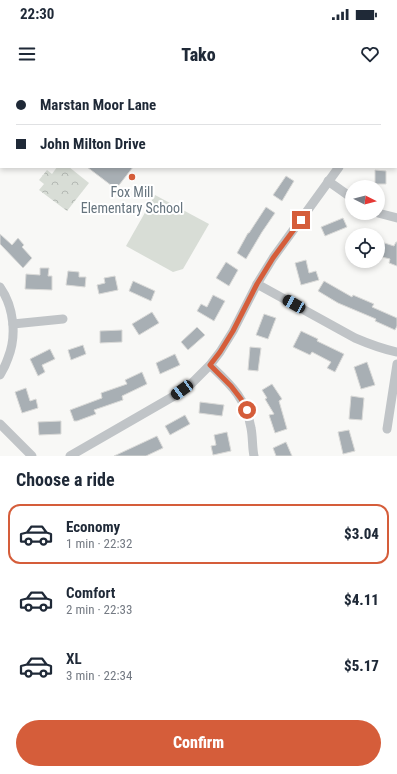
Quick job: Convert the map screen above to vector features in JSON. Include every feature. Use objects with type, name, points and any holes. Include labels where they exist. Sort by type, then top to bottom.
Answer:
[{"type":"street","points":[[70,456],[174,396],[191,384],[210,365],[233,331],[257,284],[273,258],[337,168]]},
{"type":"street","points":[[328,181],[345,193]]},
{"type":"street","points":[[385,215],[397,218]]},
{"type":"street","points":[[257,284],[355,338],[384,350],[397,352]]},
{"type":"street","points":[[0,287],[8,302],[13,324],[13,336],[9,358],[0,375]]},
{"type":"street","points":[[13,324],[63,319]]},
{"type":"street","points":[[387,429],[397,364]]},
{"type":"street","points":[[210,365],[231,386],[247,410],[252,431],[254,456]]},
{"type":"street","points":[[0,424],[32,456]]},
{"type":"green space","points":[[56,168],[70,168],[89,183],[67,211],[39,190],[44,184],[39,180],[47,170],[52,174]]},
{"type":"green space","points":[[155,195],[209,224],[183,269],[173,272],[126,246]]},
{"type":"building","points":[[88,168],[132,168],[116,189]]},
{"type":"building","points":[[375,170],[386,171],[386,184],[385,180],[375,180]]},
{"type":"building","points":[[286,176],[294,181],[282,201],[273,195]]},
{"type":"building","points":[[266,207],[275,213],[246,259],[237,253],[248,233]]},
{"type":"building","points":[[343,218],[347,227],[325,236],[321,227]]},
{"type":"building","points":[[0,234],[12,245],[18,238],[24,245],[22,247],[32,258],[23,268],[0,244]]},
{"type":"building","points":[[397,242],[397,266],[389,263],[390,259],[385,258],[385,243],[394,246]]},
{"type":"building","points":[[306,260],[309,273],[316,271],[319,280],[301,285],[295,263]]},
{"type":"building","points":[[226,262],[238,270],[229,286],[216,278]]},
{"type":"building","points":[[40,268],[49,268],[48,276],[52,276],[52,290],[25,289],[26,274],[40,275]]},
{"type":"building","points":[[68,271],[79,272],[79,277],[86,277],[85,287],[66,285]]},
{"type":"building","points":[[115,276],[118,290],[99,294],[97,285],[105,283],[104,278]]},
{"type":"building","points":[[133,281],[155,291],[151,301],[129,291]]},
{"type":"building","points":[[324,281],[352,297],[353,295],[374,304],[372,307],[397,318],[397,326],[395,330],[375,321],[376,319],[338,303],[318,291]]},
{"type":"building","points":[[213,295],[225,301],[214,321],[197,311],[201,304],[207,307]]},
{"type":"building","points":[[152,312],[159,323],[139,335],[132,324]]},
{"type":"building","points":[[264,314],[276,318],[268,339],[256,335]]},
{"type":"building","points":[[197,327],[205,335],[188,350],[181,342]]},
{"type":"building","points":[[122,330],[122,342],[100,343],[100,331]]},
{"type":"building","points":[[301,331],[318,339],[317,341],[344,354],[335,372],[327,368],[331,362],[312,352],[310,355],[293,347]]},
{"type":"building","points":[[83,345],[86,354],[71,360],[68,350]]},
{"type":"building","points":[[250,347],[261,348],[258,371],[248,370]]},
{"type":"building","points":[[50,349],[55,359],[42,365],[45,372],[38,376],[30,359]]},
{"type":"building","points":[[175,354],[180,365],[160,374],[156,363]]},
{"type":"building","points":[[367,362],[375,385],[361,389],[354,367]]},
{"type":"building","points":[[142,372],[147,384],[122,396],[123,400],[94,410],[96,414],[74,421],[70,410],[102,398],[101,393],[127,384],[125,380]]},
{"type":"building","points":[[272,384],[282,399],[279,401],[287,429],[275,433],[269,415],[274,414],[265,399],[267,398],[262,390]]},
{"type":"building","points":[[26,388],[30,401],[36,399],[38,408],[22,413],[15,392]]},
{"type":"building","points":[[351,396],[364,398],[362,420],[349,419]]},
{"type":"building","points":[[200,402],[224,405],[222,416],[199,413]]},
{"type":"building","points":[[185,415],[190,424],[170,435],[165,426]]},
{"type":"building","points":[[61,421],[61,434],[39,435],[38,422]]},
{"type":"building","points":[[349,430],[355,451],[343,454],[338,432]]},
{"type":"building","points":[[227,432],[231,451],[213,455],[211,446],[216,445],[214,435]]},
{"type":"building","points":[[157,436],[163,448],[146,456],[114,456]]},
{"type":"building","points":[[286,442],[292,456],[276,456],[273,448]]},
{"type":"place","name":"Fox Mill Elementary School","points":[[132,177]]},
{"type":"route","points":[[247,410],[231,386],[210,365],[233,331],[257,284],[273,258],[301,220]]}]
